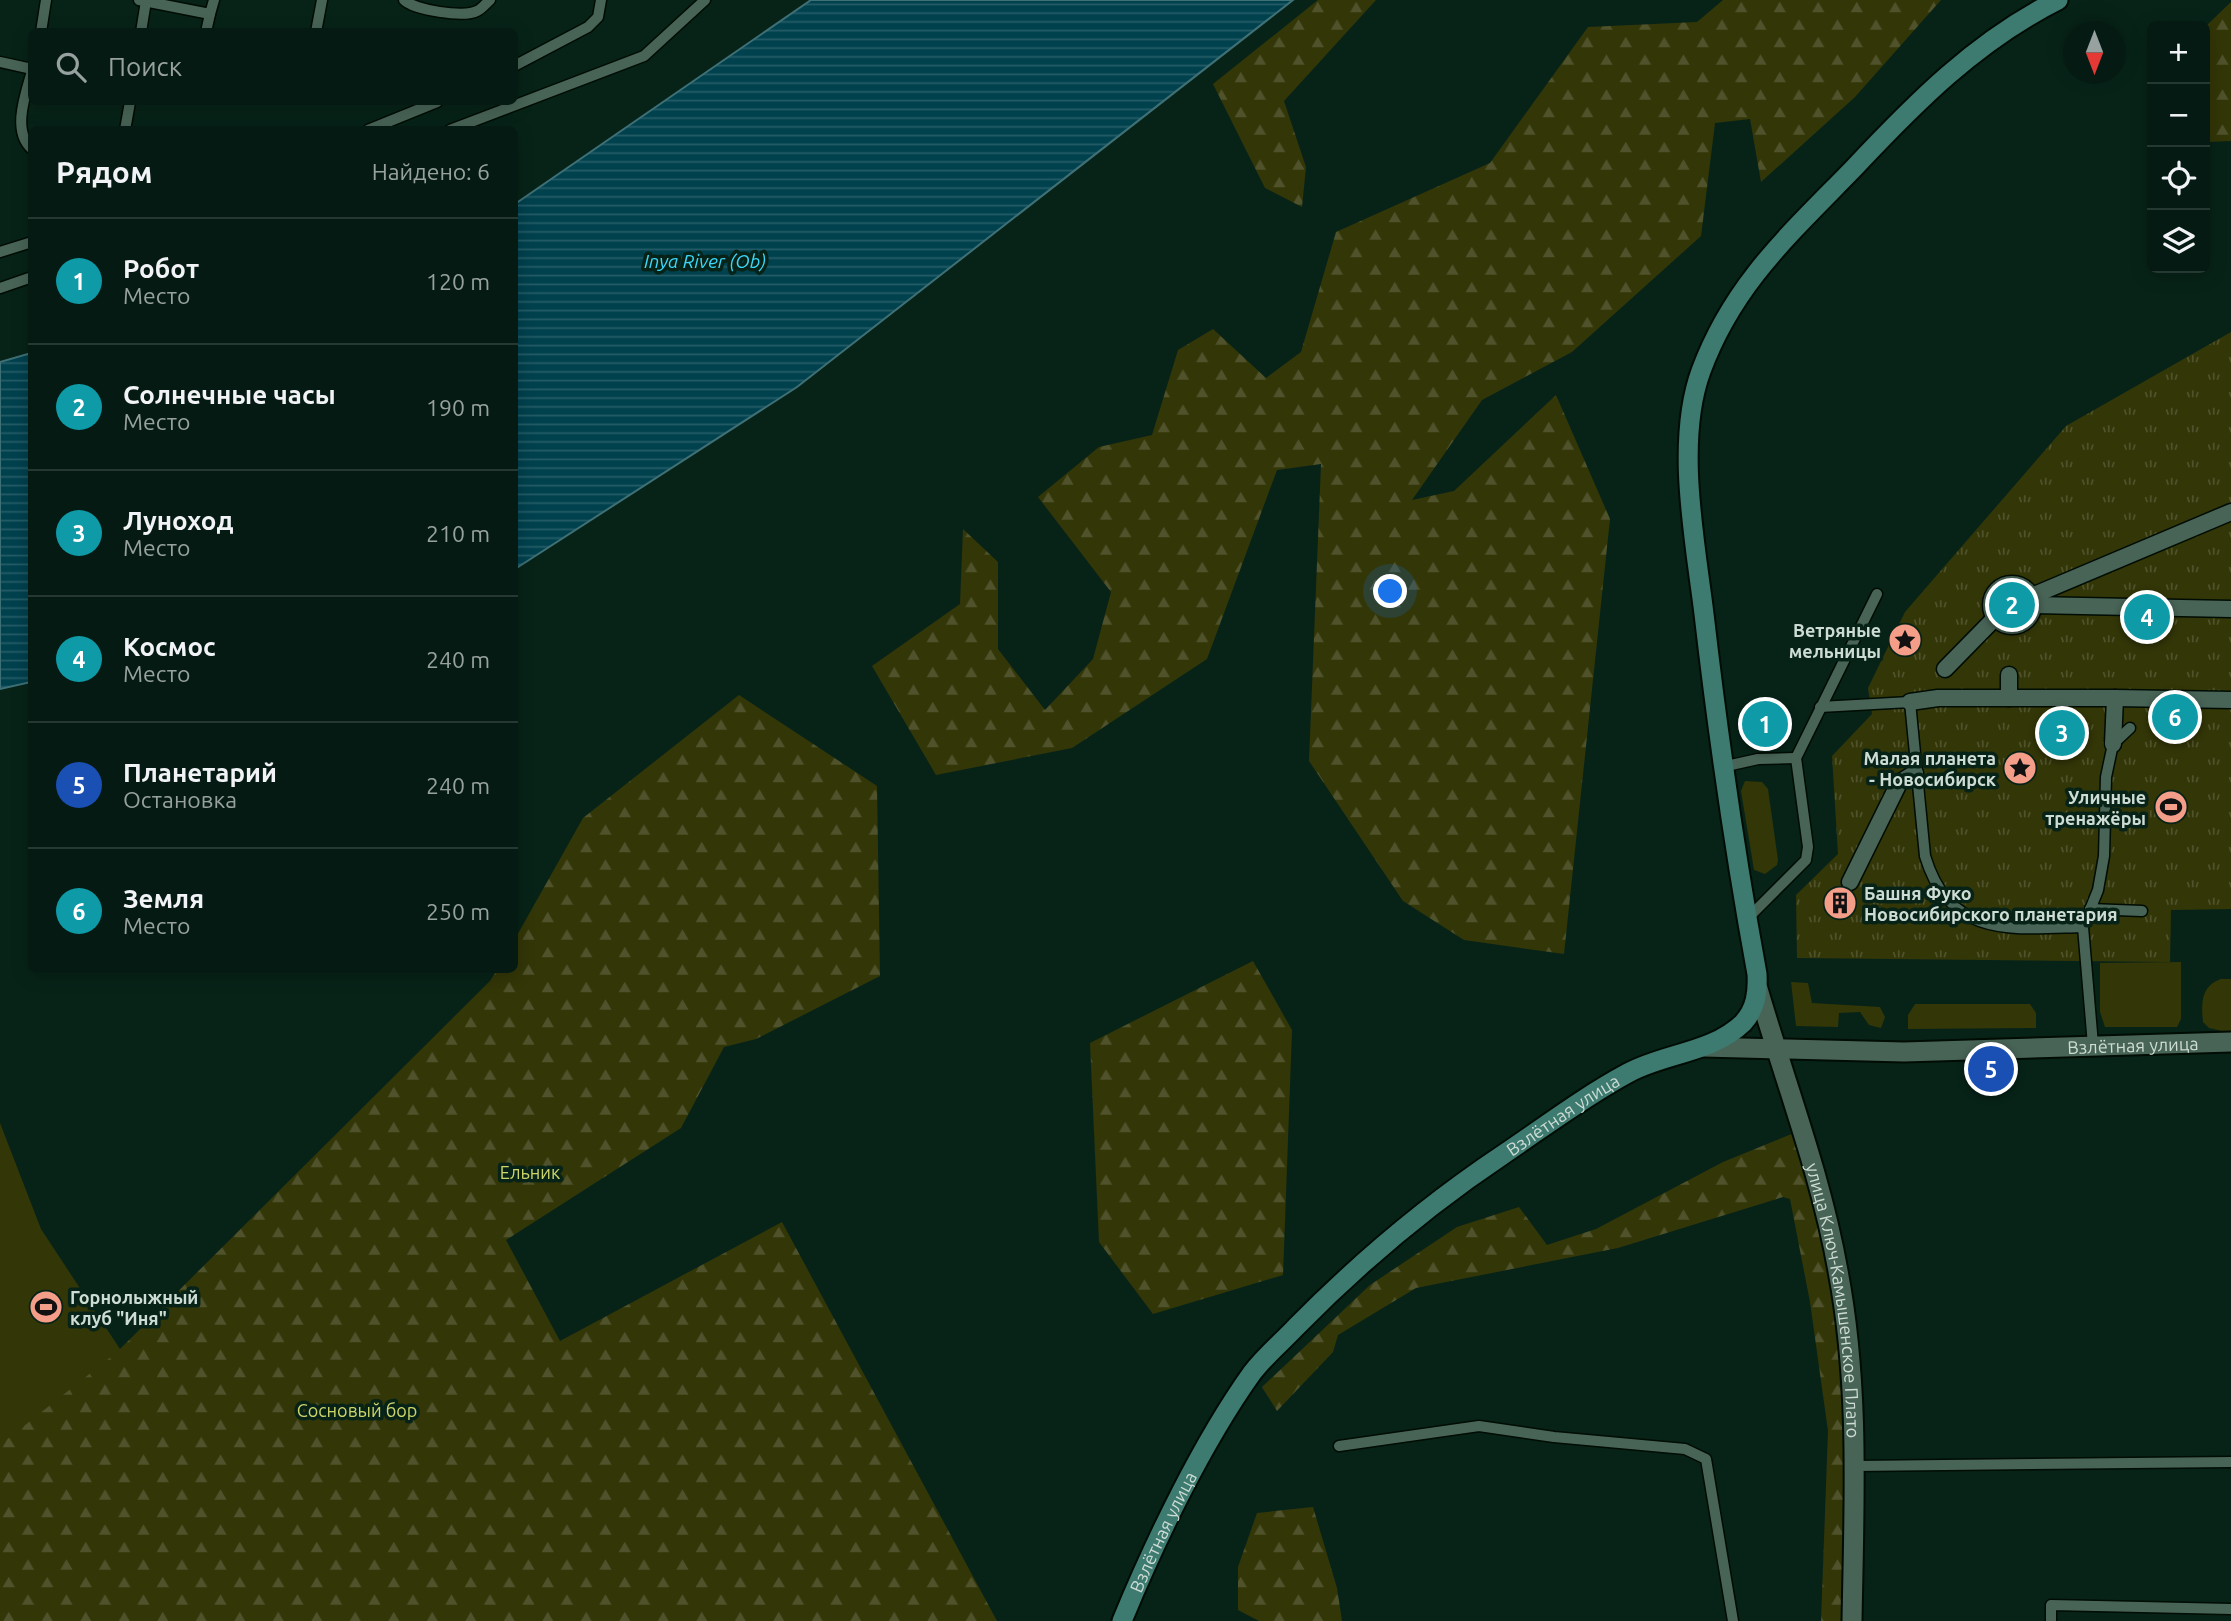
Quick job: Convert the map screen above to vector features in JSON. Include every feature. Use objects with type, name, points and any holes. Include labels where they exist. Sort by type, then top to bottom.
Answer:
[{"type":"main road","points":[[1704,1047],[1744,1022],[1754,1005],[1758,989],[1722,767],[1690,478],[1690,415],[1693,395],[1733,302],[1754,273],[1897,122],[1952,70],[1996,35],[2058,0]]},
{"type":"main road","name":"Взлётная улица","points":[[1122,1621],[1143,1570],[1222,1419],[1254,1370],[1319,1303],[1394,1235],[1500,1156],[1627,1073],[1668,1055],[1704,1047]]},
{"type":"street","points":[[2032,601],[2231,512]]},
{"type":"street","points":[[2032,601],[2028,619],[2010,632],[1995,618],[1990,606],[1998,588],[2017,584],[2032,601],[2231,609]]},
{"type":"street","points":[[1945,669],[1995,618]]},
{"type":"street","points":[[2009,675],[2009,698]]},
{"type":"street","points":[[1910,702],[1938,698],[2231,700]]},
{"type":"street","points":[[2113,744],[2115,698]]},
{"type":"street","points":[[1850,882],[1899,783],[1915,773]]},
{"type":"street","name":"улица Ключ-Камышенское Плато","points":[[1758,989],[1815,1176],[1838,1270],[1850,1356],[1855,1466],[1852,1621]]},
{"type":"street","name":"Взлётная улица","points":[[1704,1047],[1776,1051],[1904,1052],[2231,1042]]},
{"type":"lane","points":[[42,28],[46,0]]},
{"type":"lane","points":[[206,28],[214,0]]},
{"type":"lane","points":[[317,28],[322,0]]},
{"type":"lane","points":[[404,0],[411,6],[451,13],[476,13],[490,0]]},
{"type":"lane","points":[[518,64],[588,27],[598,17],[601,0]]},
{"type":"lane","points":[[518,104],[644,56],[705,0]]},
{"type":"lane","points":[[141,28],[143,1],[210,14]]},
{"type":"lane","points":[[0,62],[28,69]]},
{"type":"lane","points":[[28,87],[21,116],[23,138],[28,144]]},
{"type":"lane","points":[[126,126],[129,105]]},
{"type":"lane","points":[[378,126],[430,105]]},
{"type":"lane","points":[[460,126],[516,105]]},
{"type":"lane","points":[[0,252],[28,243]]},
{"type":"lane","points":[[0,288],[28,278]]},
{"type":"lane","points":[[1747,920],[1806,860],[1808,847],[1796,758],[1877,594]]},
{"type":"lane","points":[[1820,707],[1910,702],[1925,856],[1932,880],[1946,899],[1973,921],[2002,929],[2083,927]]},
{"type":"lane","points":[[2093,1045],[2083,927],[2098,890],[2104,856],[2106,777],[2113,744],[2130,728]]},
{"type":"lane","points":[[1722,767],[1758,760],[1796,758]]},
{"type":"lane","points":[[2090,909],[2142,911]]},
{"type":"lane","points":[[1339,1446],[1479,1426],[1553,1437],[1685,1449],[1706,1459],[1733,1621]]},
{"type":"lane","points":[[1855,1466],[2231,1462]]},
{"type":"lane","points":[[2051,1621],[2051,1605],[2231,1609]]},
{"type":"green space","points":[[1318,0],[1376,0],[1284,101],[1306,167],[1302,207],[1265,188],[1213,84]]},
{"type":"green space","points":[[1723,0],[1941,0],[1855,97],[1761,182],[1750,119],[1715,123],[1701,236],[1572,352],[1482,400],[1412,500],[1454,491],[1556,395],[1610,519],[1564,954],[1464,940],[1403,901],[1309,761],[1321,464],[1277,470],[1207,659],[1072,748],[936,775],[872,666],[960,604],[963,529],[998,562],[998,649],[1045,710],[1093,659],[1111,592],[1038,497],[1099,447],[1152,435],[1178,350],[1213,329],[1266,378],[1301,352],[1336,232],[1490,163],[1588,27],[1697,22]]},
{"type":"green space","points":[[2231,2],[2231,141],[2210,142],[2210,22]]},
{"type":"green space","points":[[2231,332],[2231,909],[2171,910],[2170,962],[1797,958],[1796,895],[1838,854],[1832,756],[1872,714],[1868,688],[1905,612],[2066,426]]},
{"type":"green space","name":"Сосновый бор","points":[[739,695],[877,786],[880,976],[756,1039],[724,1047],[681,1128],[506,1240],[560,1341],[782,1222],[997,1621],[0,1621],[0,1445],[117,1352],[495,973],[518,973],[518,934],[583,818]]},
{"type":"green space","points":[[1745,781],[1762,782],[1768,789],[1778,860],[1777,865],[1765,874],[1754,870],[1741,791]]},
{"type":"green space","points":[[1253,961],[1292,1030],[1283,1275],[1153,1314],[1099,1242],[1090,1043]]},
{"type":"green space","points":[[2181,962],[2181,1019],[2177,1027],[2105,1027],[2100,1012],[2100,963]]},
{"type":"green space","points":[[2221,979],[2231,979],[2231,1033],[2209,1028],[2203,1022],[2202,1008],[2206,991]]},
{"type":"green space","points":[[1791,982],[1808,983],[1812,1003],[1880,1007],[1885,1017],[1881,1028],[1869,1025],[1860,1012],[1839,1013],[1838,1027],[1796,1026]]},
{"type":"green space","points":[[1915,1004],[2030,1004],[2036,1013],[2036,1028],[1908,1029],[1908,1015]]},
{"type":"green space","points":[[0,1123],[41,1229],[143,1384],[0,1621]]},
{"type":"green space","points":[[1794,1133],[1825,1251],[1842,1356],[1847,1444],[1844,1621],[1821,1621],[1828,1431],[1810,1302],[1790,1199],[1783,1197],[1618,1248],[1416,1288],[1338,1335],[1333,1352],[1277,1411],[1262,1387],[1370,1285],[1457,1227],[1519,1207],[1547,1245],[1596,1229],[1723,1162]]},
{"type":"green space","points":[[1313,1507],[1337,1588],[1342,1621],[1259,1621],[1238,1610],[1238,1567],[1257,1513]]},
{"type":"water","name":"Inya River (Ob)","points":[[811,0],[1293,0],[797,387],[518,567],[518,202]]},
{"type":"water","points":[[28,354],[28,683],[0,689],[0,362]]},
{"type":"place","name":"Солнечные часы","points":[[2012,605]]},
{"type":"place","name":"Космос","points":[[2147,617]]},
{"type":"place","name":"Ветряные мельницы","points":[[1905,640]]},
{"type":"place","name":"Земля","points":[[2175,717]]},
{"type":"place","name":"Робот","points":[[1765,724]]},
{"type":"place","name":"Луноход","points":[[2062,733]]},
{"type":"place","name":"Малая планета - Новосибирск","points":[[2020,768]]},
{"type":"place","name":"Уличные тренажёры","points":[[2171,807]]},
{"type":"place","name":"Башня Фуко Новосибирского планетария","points":[[1840,903]]},
{"type":"place","name":"Планетарий","points":[[1991,1069]]},
{"type":"place","name":"Горнолыжный клуб \"Иня\"","points":[[46,1307]]},
{"type":"park label","name":"Ельник","points":[[530,1172]]}]
